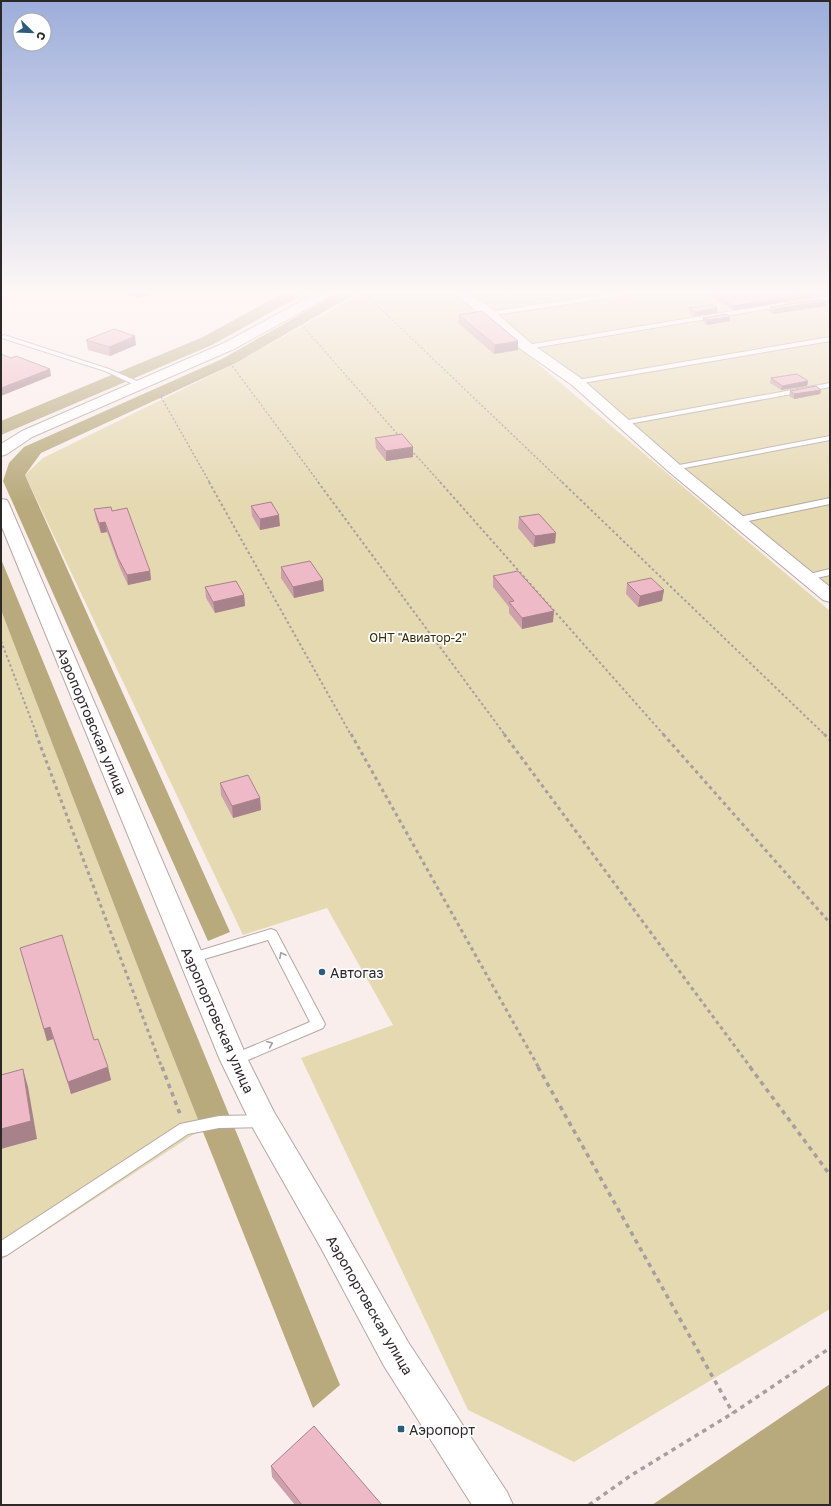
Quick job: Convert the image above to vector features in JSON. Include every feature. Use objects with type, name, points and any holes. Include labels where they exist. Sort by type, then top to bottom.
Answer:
[{"type":"street","points":[[1,445],[191,362]]},
{"type":"street","points":[[548,362],[576,382],[674,468],[830,596]]},
{"type":"street","points":[[1,451],[27,434]]},
{"type":"street","name":"Аэропортовская улица","points":[[1,504],[234,1060],[264,1121],[332,1238],[396,1354],[494,1505]]},
{"type":"lane","points":[[83,362],[142,384]]},
{"type":"lane","points":[[576,382],[692,362]]},
{"type":"lane","points":[[623,423],[830,385]]},
{"type":"lane","points":[[674,468],[830,438]]},
{"type":"lane","points":[[739,520],[830,500]]},
{"type":"lane","points":[[808,577],[830,572]]},
{"type":"lane","points":[[191,958],[270,934],[318,1024],[234,1060]]},
{"type":"lane","points":[[1,1250],[185,1128],[219,1122],[264,1121]]},
{"type":"path","points":[[335,362],[401,438]]},
{"type":"path","points":[[436,362],[830,740]]},
{"type":"path","points":[[230,363],[830,1175]]},
{"type":"path","points":[[161,397],[733,1413]]},
{"type":"path","points":[[406,444],[830,923]]},
{"type":"path","points":[[1,641],[185,1128]]},
{"type":"path","points":[[589,1505],[630,1476],[733,1413],[830,1348]]},
{"type":"green space","name":"ОНТ \"Авиатор-2\"","points":[[536,362],[830,611],[830,1309],[574,1462],[468,1410],[301,1058],[393,1025],[327,908],[243,935],[25,475],[43,458],[236,363]]},
{"type":"green space","points":[[550,362],[830,362],[830,594]]},
{"type":"green space","points":[[1,610],[156,1014],[202,1129],[1,1260]]},
{"type":"shaded area","points":[[142,362],[171,362],[1,435],[1,421]]},
{"type":"shaded area","points":[[215,362],[237,362],[41,453],[25,475],[230,932],[208,941],[3,481],[9,463],[24,447]]},
{"type":"shaded area","points":[[1,559],[340,1385],[313,1408],[156,1014],[1,610]]},
{"type":"shaded area","points":[[830,1384],[830,1505],[652,1505]]},
{"type":"building","points":[[1,362],[32,362],[50,369],[1,388]]},
{"type":"building","points":[[797,374],[808,381],[782,386],[771,378]]},
{"type":"building","points":[[816,386],[821,390],[794,394],[790,391]]},
{"type":"building","points":[[402,434],[413,447],[386,451],[375,438]]},
{"type":"building","points":[[271,502],[279,515],[260,519],[251,506]]},
{"type":"building","points":[[111,507],[112,511],[127,508],[150,571],[127,575],[118,558],[105,522],[99,523],[94,509]]},
{"type":"building","points":[[539,514],[556,533],[535,536],[519,517]]},
{"type":"building","points":[[310,561],[323,580],[293,587],[281,567]]},
{"type":"building","points":[[518,571],[554,611],[522,618],[509,602],[514,601],[493,576]]},
{"type":"building","points":[[651,578],[664,590],[640,596],[627,583]]},
{"type":"building","points":[[236,581],[244,595],[213,602],[205,587]]},
{"type":"building","points":[[248,775],[260,798],[232,806],[220,783]]},
{"type":"building","points":[[62,935],[94,1040],[98,1039],[108,1067],[68,1082],[50,1027],[44,1029],[20,948]]},
{"type":"building","points":[[23,1069],[31,1121],[1,1129],[1,1075]]},
{"type":"building","points":[[314,1426],[382,1505],[302,1505],[271,1466]]},
{"type":"place","name":"Автогаз","points":[[322,972]]},
{"type":"place","name":"Аэропорт","points":[[401,1429]]}]
